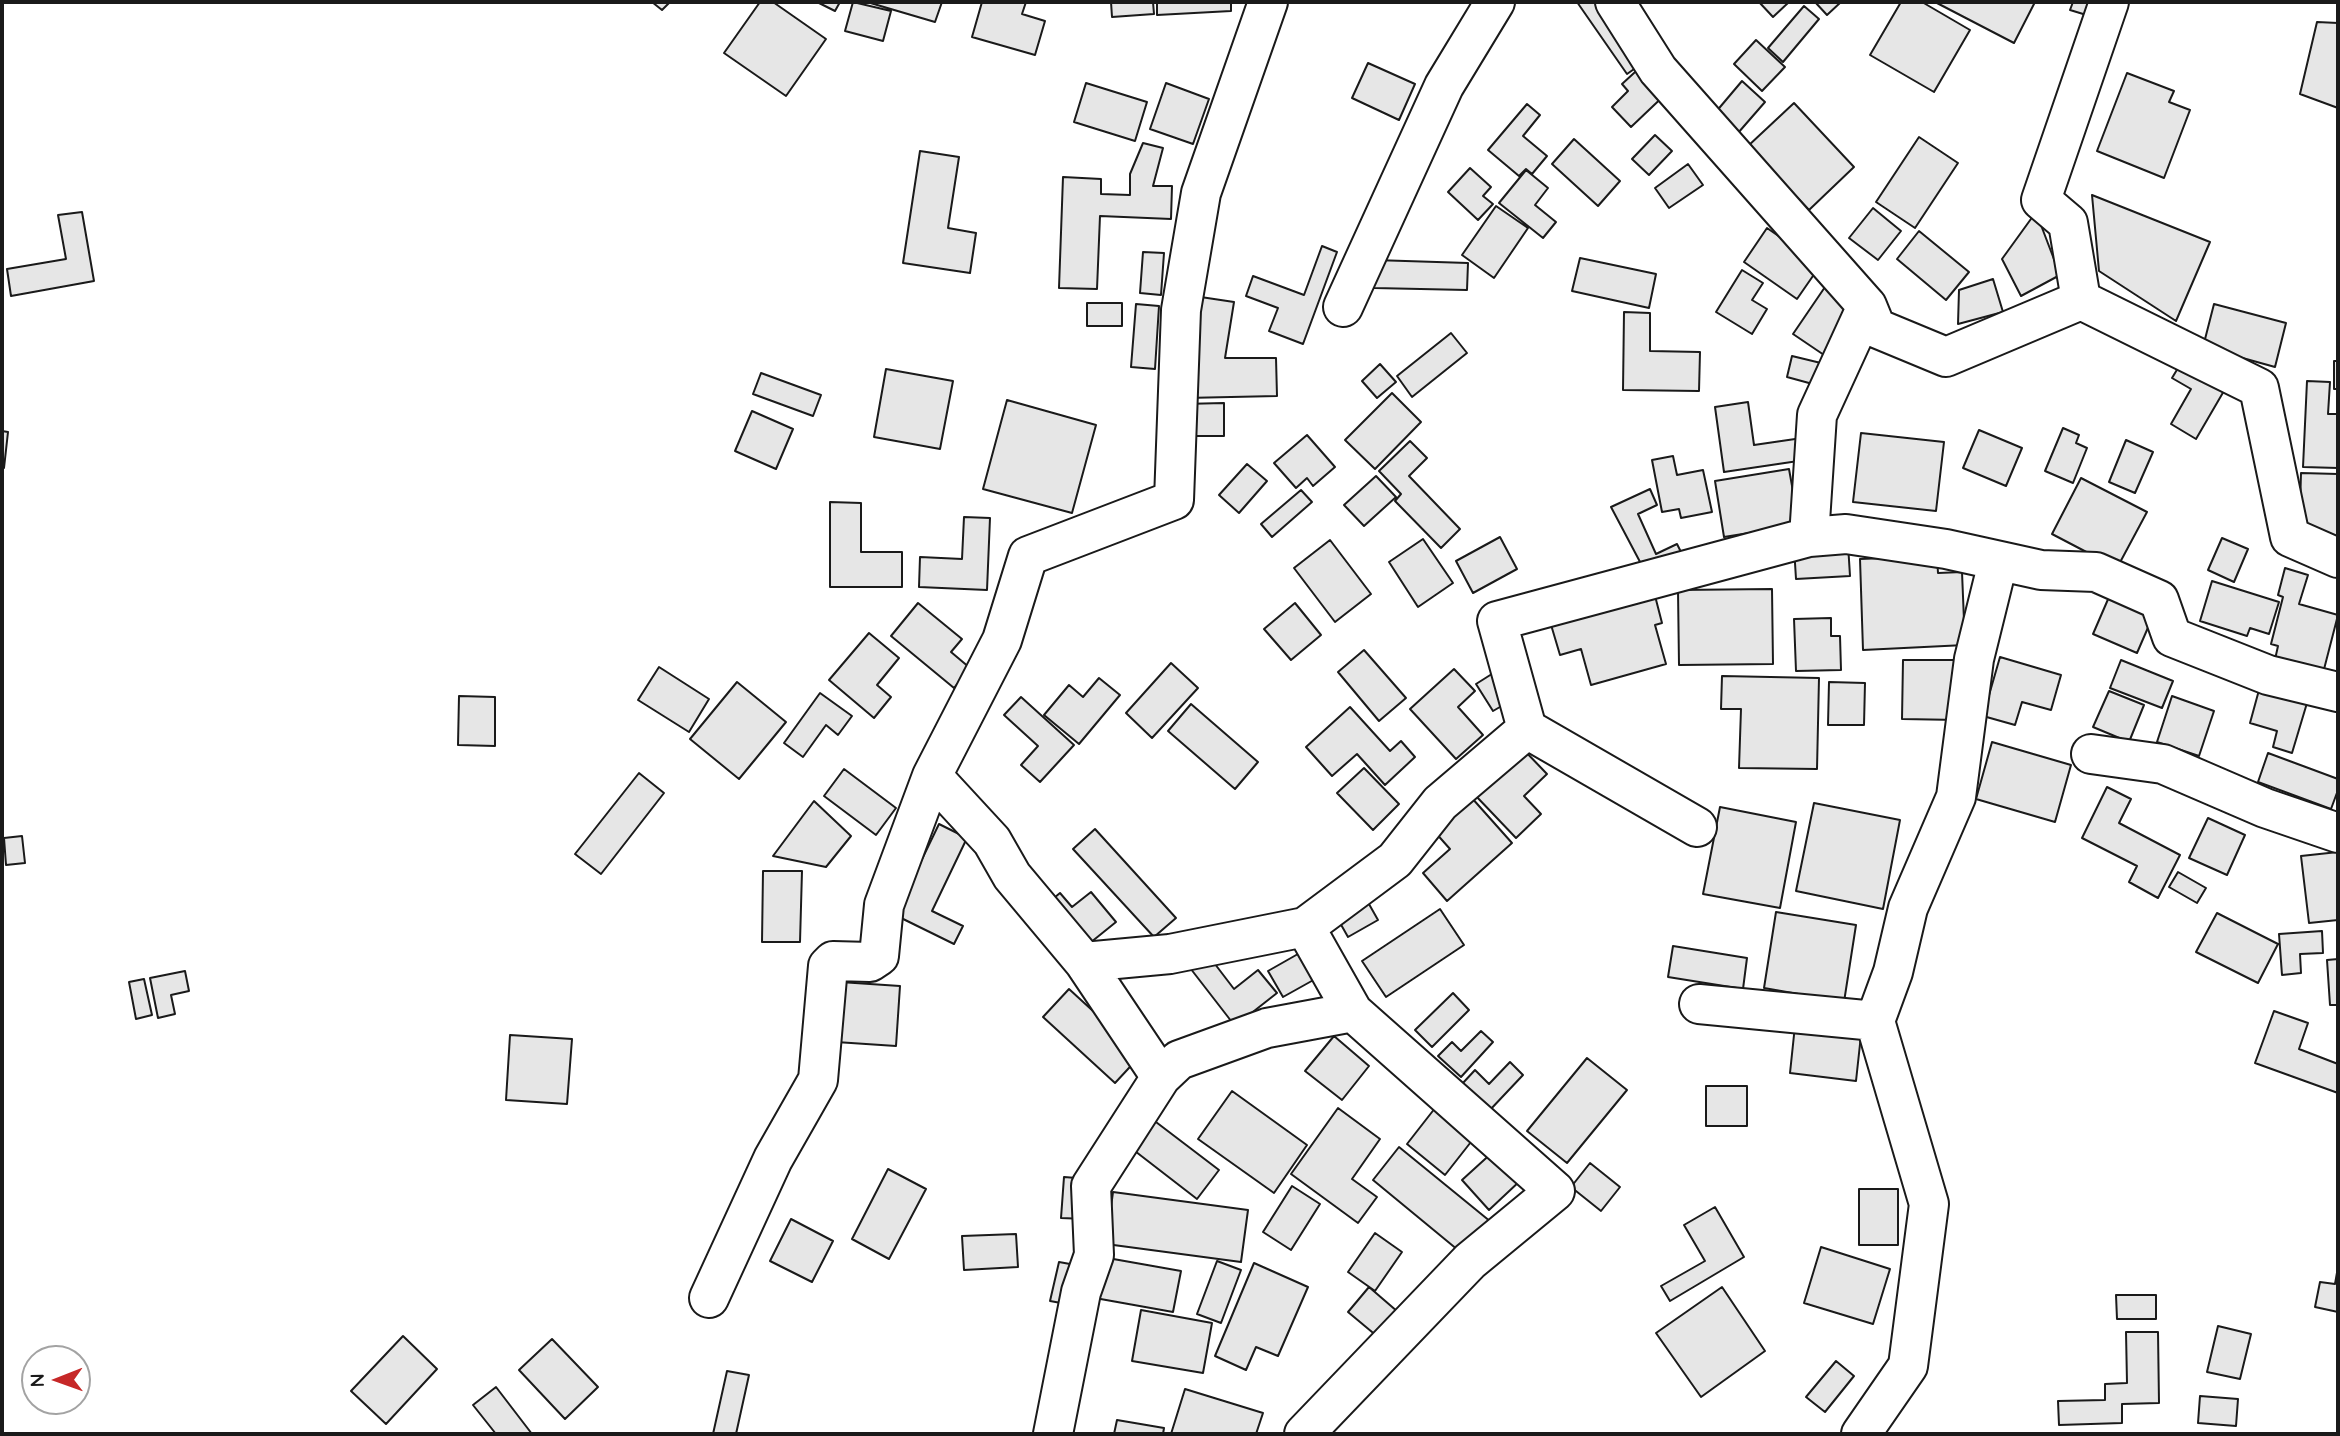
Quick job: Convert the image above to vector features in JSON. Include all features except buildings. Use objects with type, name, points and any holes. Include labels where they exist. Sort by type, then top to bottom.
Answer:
[{"type":"street","points":[[709,1297],[773,1159],[818,1080],[828,966],[833,961],[870,962],[879,956],[884,905],[932,776],[1002,640],[1028,556],[1174,500],[1181,310],[1201,193],[1268,2]]},
{"type":"street","points":[[1343,307],[1444,86],[1495,2]]},
{"type":"street","points":[[1615,2],[1658,70],[1867,306],[1876,328],[1946,357],[2081,300],[2259,388],[2290,537],[2338,558]]},
{"type":"street","points":[[2081,300],[2068,223],[2041,200],[2109,2]]},
{"type":"street","points":[[1809,537],[1817,415],[1867,306]]},
{"type":"street","points":[[1698,827],[1527,729],[1497,621],[1809,537],[1846,534],[1946,549],[2041,570],[2096,572],[2160,600],[2172,637],[2268,675],[2338,692]]},
{"type":"street","points":[[1861,1434],[1908,1366],[1929,1204],[1875,1021],[1893,972],[1908,908],[1956,797],[1975,659],[1998,562]]},
{"type":"street","points":[[1084,962],[1170,954],[1305,927],[1395,860],[1440,803],[1527,729]]},
{"type":"street","points":[[2091,754],[2164,764],[2265,808],[2338,833]]},
{"type":"street","points":[[932,776],[992,841],[1012,876],[1084,962],[1161,1077]]},
{"type":"street","points":[[1304,1434],[1470,1261],[1555,1191],[1353,1012],[1305,927]]},
{"type":"street","points":[[1699,1004],[1875,1021]]},
{"type":"street","points":[[1053,1434],[1081,1292],[1094,1255],[1091,1186],[1161,1077],[1179,1060],[1267,1028],[1353,1012]]}]
